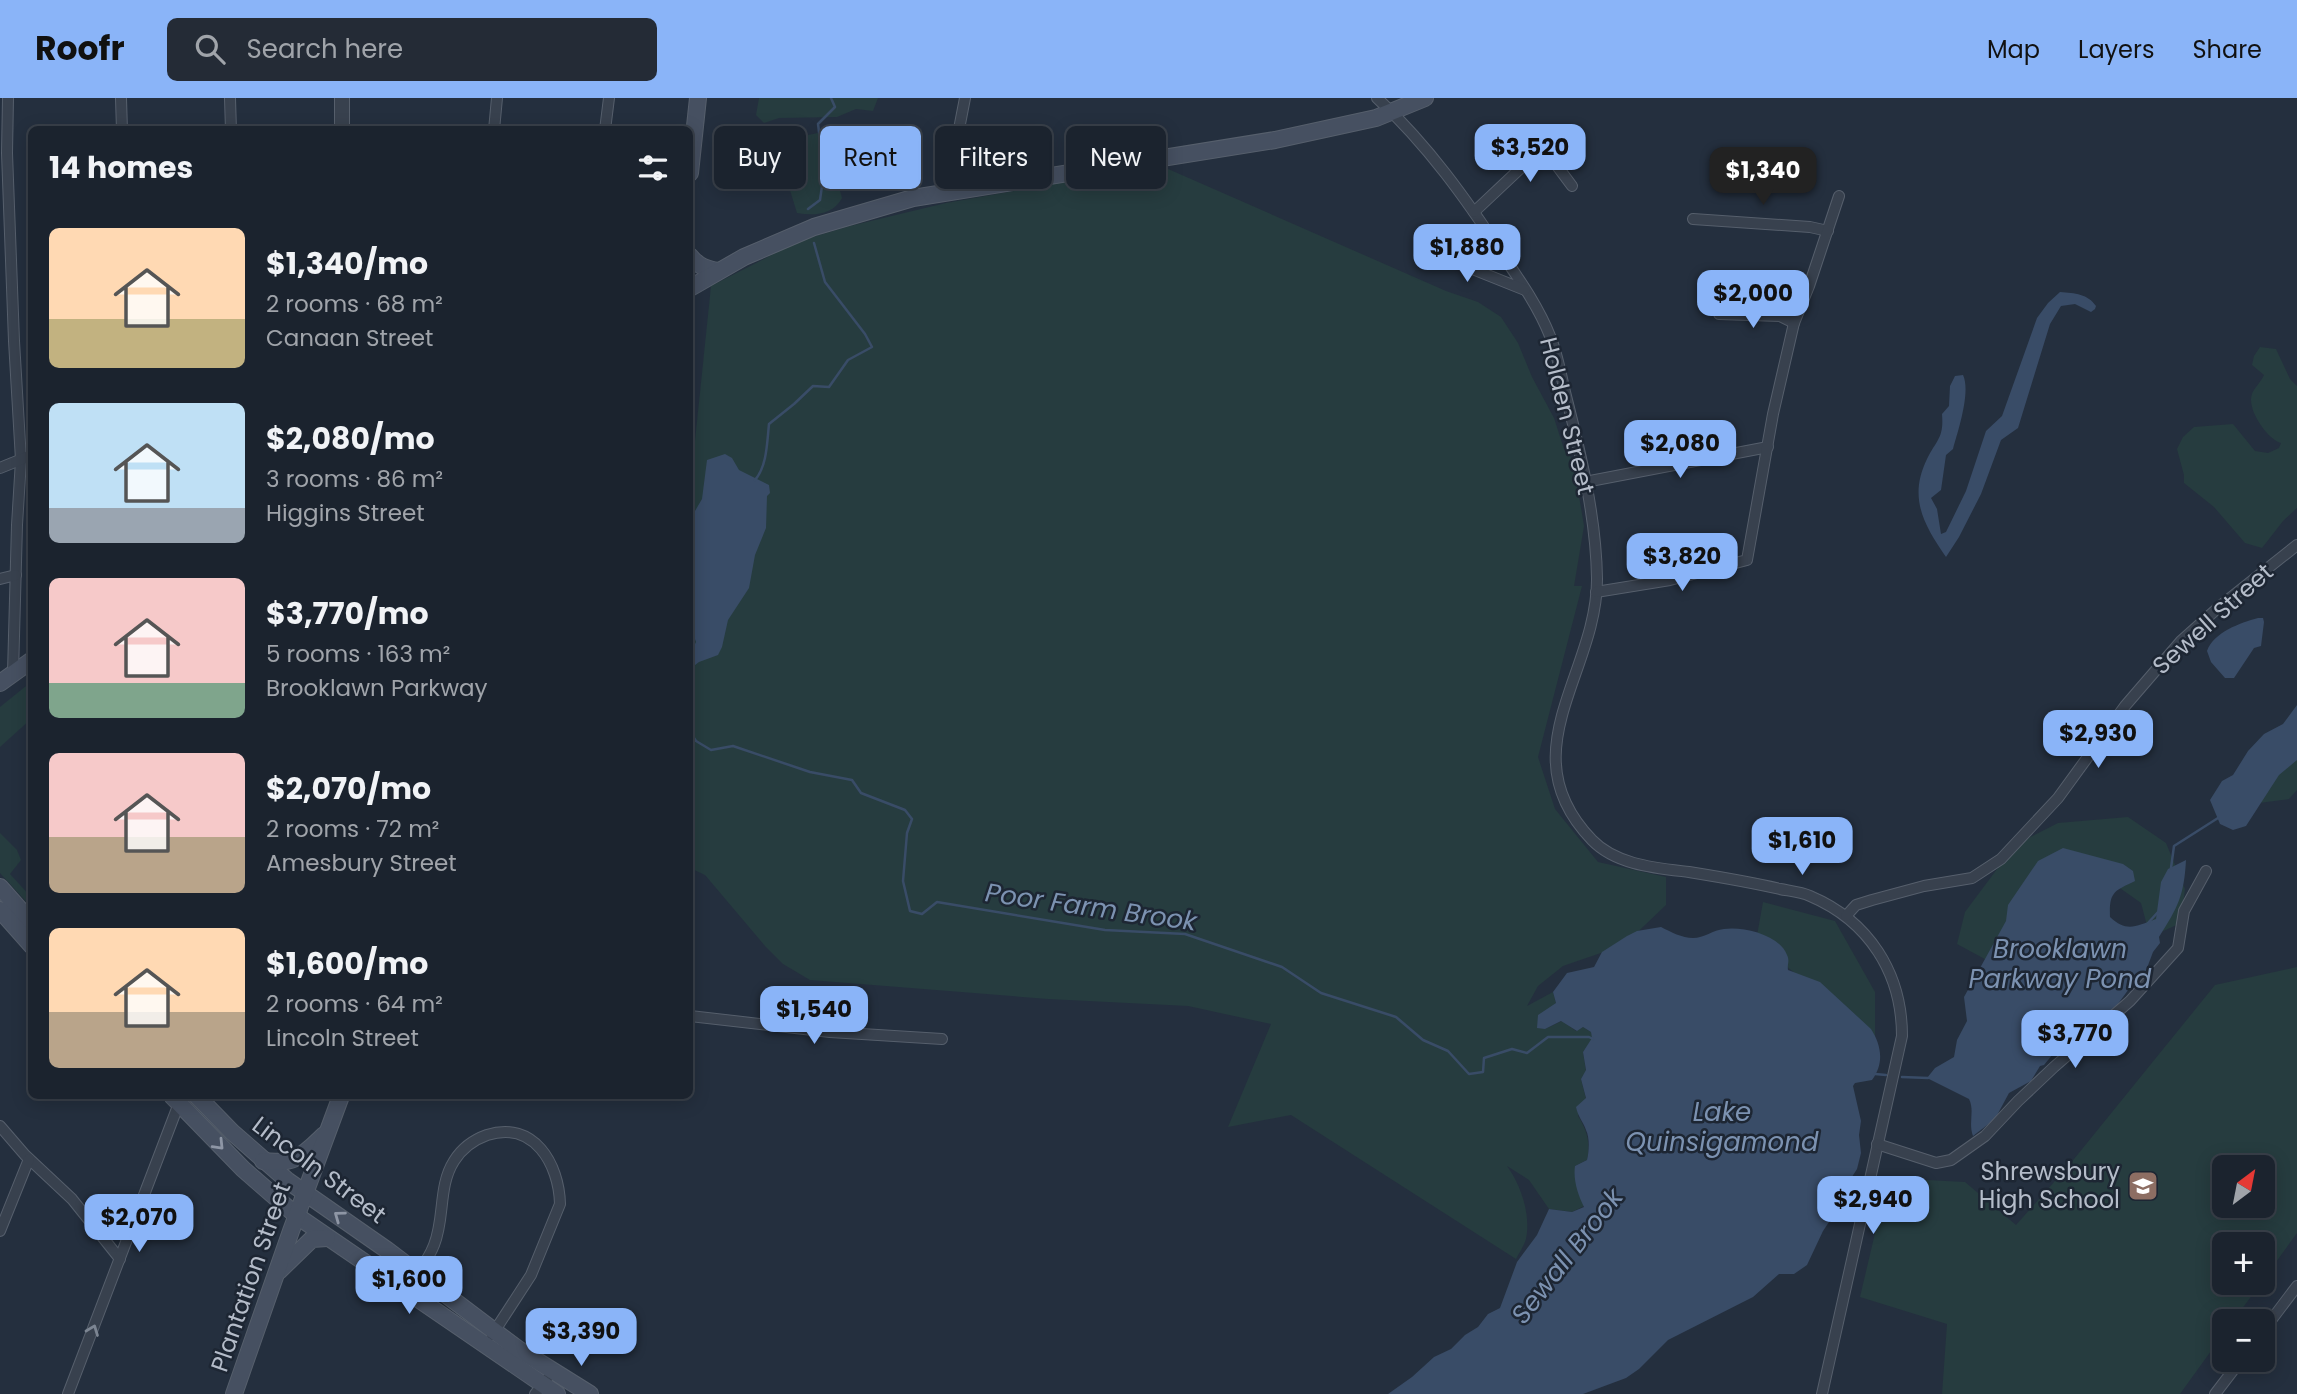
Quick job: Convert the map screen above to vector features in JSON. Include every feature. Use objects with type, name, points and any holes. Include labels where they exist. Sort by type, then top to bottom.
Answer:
[{"type":"main road","points":[[693,145],[698,98]]},
{"type":"main road","points":[[1052,175],[1275,140],[1376,118],[1425,98]]},
{"type":"main road","points":[[693,286],[718,271],[814,227],[913,198],[965,189]]},
{"type":"main road","points":[[693,259],[706,269],[718,271]]},
{"type":"main road","points":[[0,683],[28,663]]},
{"type":"main road","points":[[0,887],[28,918]]},
{"type":"main road","points":[[0,910],[28,942]]},
{"type":"main road","name":"Lincoln Street","points":[[179,1099],[243,1169],[297,1216],[485,1346],[539,1390],[557,1394]]},
{"type":"main road","name":"Lincoln Street","points":[[200,1099],[263,1161],[305,1193],[494,1331],[590,1394]]},
{"type":"main road","name":"Plantation Street","points":[[234,1394],[340,1099]]},
{"type":"main road","points":[[263,1161],[281,1163],[300,1157],[328,1130]]},
{"type":"main road","points":[[275,1275],[312,1239],[327,1238]]},
{"type":"street","points":[[8,98],[7,153],[14,341],[20,423],[26,457],[16,575],[13,673]]},
{"type":"street","points":[[121,98],[122,126]]},
{"type":"street","points":[[230,98],[231,126]]},
{"type":"street","points":[[342,98],[342,126]]},
{"type":"street","points":[[494,126],[497,98]]},
{"type":"street","points":[[606,126],[609,98]]},
{"type":"street","points":[[947,193],[946,176],[965,98]]},
{"type":"street","name":"Holden Street","points":[[1377,98],[1437,162],[1474,212],[1526,290],[1554,348],[1585,482],[1596,550],[1596,592],[1589,633],[1562,711],[1554,755],[1563,797],[1584,831],[1598,846],[1626,860],[1655,868],[1719,877],[1807,895],[1846,916],[1869,937],[1893,978],[1902,1036],[1822,1394]]},
{"type":"street","points":[[961,121],[961,126]]},
{"type":"street","points":[[1474,212],[1544,147],[1566,131]]},
{"type":"street","points":[[1544,147],[1572,186]]},
{"type":"street","points":[[1596,592],[1670,580],[1747,560],[1773,414],[1794,323],[1839,196]]},
{"type":"street","points":[[1693,219],[1800,226],[1828,231]]},
{"type":"street","points":[[0,235],[11,223]]},
{"type":"street","points":[[1420,248],[1526,290]]},
{"type":"street","points":[[1719,314],[1780,316],[1794,323]]},
{"type":"street","points":[[1585,482],[1768,447]]},
{"type":"street","points":[[0,468],[26,457]]},
{"type":"street","name":"Sewell Street","points":[[1846,916],[1856,905],[1924,887],[1972,878],[1987,871],[2058,798],[2125,706],[2181,641],[2297,545]]},
{"type":"street","points":[[0,579],[16,575]]},
{"type":"street","points":[[1877,1144],[1936,1163],[1951,1160],[1984,1136],[2047,1073],[2130,1000],[2178,948],[2184,911],[2206,871]]},
{"type":"street","points":[[693,1016],[830,1032],[942,1040]]},
{"type":"street","points":[[68,1394],[120,1259],[176,1099]]},
{"type":"street","points":[[0,1126],[72,1199],[120,1259]]},
{"type":"street","points":[[406,1291],[434,1245],[448,1172],[461,1151],[480,1138],[503,1132],[516,1133],[539,1146],[554,1168],[560,1205],[531,1275],[485,1346]]},
{"type":"street","points":[[0,1231],[29,1158]]},
{"type":"street","points":[[2275,1315],[2297,1286]]},
{"type":"street","points":[[539,1390],[553,1372]]},
{"type":"street","points":[[2215,1394],[2232,1372]]},
{"type":"green space","points":[[759,98],[878,98],[873,111],[856,109],[837,117],[779,118],[764,123],[756,115]]},
{"type":"green space","points":[[820,132],[820,189],[840,189],[842,198],[834,208],[822,213],[797,213],[790,189],[806,189],[806,136]]},
{"type":"green space","points":[[1166,168],[1446,291],[1478,302],[1501,317],[1518,343],[1554,418],[1564,449],[1573,460],[1584,526],[1574,586],[1582,586],[1538,757],[1555,809],[1598,862],[1666,877],[1666,905],[1624,945],[1563,966],[1538,986],[1527,1006],[1553,992],[1556,1003],[1545,1029],[1562,1021],[1576,1031],[1583,1027],[1591,1032],[1593,1038],[1583,1052],[1586,1071],[1581,1079],[1586,1099],[1578,1116],[1586,1132],[1589,1148],[1587,1160],[1575,1166],[1584,1206],[1572,1212],[1549,1209],[1529,1180],[1507,1166],[1517,1182],[1527,1220],[1526,1239],[1516,1259],[1291,1115],[1228,1127],[1271,1024],[1188,1006],[1048,999],[810,980],[783,964],[705,875],[693,869],[693,460],[711,286],[799,241],[946,203],[1024,189],[1052,189],[1052,184],[1066,182],[1066,189],[1166,189]]},
{"type":"green space","points":[[2260,347],[2276,349],[2290,379],[2297,386],[2297,508],[2262,548],[2245,543],[2214,507],[2184,483],[2177,449],[2183,437],[2194,427],[2233,424],[2255,451],[2268,453],[2279,448],[2281,443],[2270,436],[2259,423],[2252,408],[2252,394],[2264,375],[2252,365]]},
{"type":"green space","points":[[28,684],[28,722],[0,747],[0,707]]},
{"type":"green space","points":[[2297,719],[2297,790],[2289,799],[2259,803]]},
{"type":"green space","points":[[2128,817],[2166,843],[2185,889],[2181,923],[2150,937],[2141,903],[2117,886],[1994,964],[1957,944],[1965,912],[2015,845],[2058,823]]},
{"type":"green space","points":[[0,833],[17,850],[21,860],[10,874],[28,894],[28,904],[0,873]]},
{"type":"green space","points":[[1763,902],[1835,921],[1875,992],[1875,1040],[1756,941]]},
{"type":"green space","name":"Shrewsbury High School","points":[[2297,967],[2297,1233],[2275,1263],[2275,1232],[2212,1232],[2212,1295],[2252,1295],[2242,1309],[2212,1309],[2212,1350],[2180,1394],[1942,1394],[1947,1324],[1860,1297],[1888,1178],[1965,1182],[2016,1225],[2070,1164],[2215,985]]},
{"type":"water","points":[[2060,292],[2085,297],[2093,302],[2095,309],[2091,312],[2075,304],[2061,306],[2050,324],[2018,428],[2001,440],[1981,494],[1946,557],[1925,522],[1919,499],[1919,486],[1921,473],[1941,434],[1942,414],[1949,406],[1950,386],[1955,376],[1963,375],[1965,401],[1953,449],[1946,455],[1941,490],[1931,498],[1937,509],[1941,534],[1946,532],[1966,491],[1986,431],[2002,416],[2037,318]]},
{"type":"water","points":[[725,454],[732,458],[739,470],[769,485],[770,493],[767,496],[766,528],[755,555],[749,588],[728,620],[718,655],[693,667],[693,648],[696,642],[693,634],[693,530],[695,511],[702,499],[707,460]]},
{"type":"water","points":[[2263,618],[2264,622],[2261,646],[2254,648],[2234,678],[2225,678],[2211,662],[2207,651],[2210,644],[2228,629]]},
{"type":"water","points":[[2297,705],[2297,760],[2279,775],[2246,826],[2233,830],[2220,824],[2210,800],[2222,781],[2233,775],[2248,751],[2264,734],[2283,724]]},
{"type":"water","name":"Brooklawn Parkway Pond","points":[[2063,848],[2123,864],[2133,871],[2135,881],[2114,893],[2111,902],[2110,917],[2127,927],[2156,919],[2161,882],[2168,869],[2186,860],[2182,892],[2159,937],[2160,943],[2153,952],[2144,976],[2131,986],[2115,1008],[2103,1016],[2090,1033],[2070,1042],[2062,1052],[2053,1054],[2040,1066],[2031,1081],[2009,1093],[1995,1119],[1973,1136],[1969,1099],[1927,1078],[1935,1068],[1954,1057],[1957,1040],[1967,1021],[1964,997],[2006,921],[2008,905],[2038,861]]},
{"type":"water","name":"Lake Quinsigamond","points":[[1661,927],[1689,938],[1732,928],[1769,937],[1783,948],[1788,957],[1788,970],[1820,982],[1875,1035],[1880,1055],[1876,1074],[1872,1080],[1855,1083],[1853,1086],[1861,1121],[1861,1153],[1857,1169],[1834,1205],[1831,1219],[1807,1265],[1794,1274],[1779,1274],[1753,1297],[1668,1340],[1626,1378],[1583,1394],[1388,1394],[1434,1357],[1451,1349],[1478,1327],[1488,1314],[1500,1308],[1517,1262],[1537,1235],[1549,1209],[1572,1212],[1584,1207],[1576,1187],[1575,1166],[1587,1160],[1589,1141],[1576,1107],[1586,1098],[1581,1079],[1586,1070],[1583,1052],[1592,1038],[1591,1032],[1583,1027],[1577,1031],[1561,1021],[1545,1029],[1537,1028],[1538,1015],[1556,1003],[1553,992],[1567,973],[1594,967],[1602,952],[1637,931]]},
{"type":"waterway","name":"Poor Farm Brook","points":[[808,209],[820,200],[824,172],[818,124],[835,107],[831,98]]},
{"type":"waterway","name":"Poor Farm Brook","points":[[755,480],[764,461],[769,424],[813,386],[829,387],[848,360],[872,347],[825,282],[814,243]]},
{"type":"waterway","name":"Poor Farm Brook","points":[[693,736],[711,750],[733,746],[810,772],[852,780],[861,793],[905,810],[912,819],[907,833],[903,881],[910,911],[922,914],[937,902],[1105,930],[1185,934],[1282,967],[1321,993],[1396,1017],[1423,1040],[1448,1051],[1469,1074],[1483,1072],[1484,1058],[1512,1049],[1527,1053],[1548,1037],[1593,1039]]},
{"type":"waterway","name":"Sewall Brook","points":[[2171,868],[2174,846],[2218,818]]},
{"type":"waterway","name":"Sewall Brook","points":[[2148,923],[2158,912]]},
{"type":"waterway","name":"Sewall Brook","points":[[1875,1074],[1886,1075]]},
{"type":"waterway","name":"Sewall Brook","points":[[1902,1077],[1928,1078]]},
{"type":"place","name":"Shrewsbury High School","points":[[2143,1186]]}]
